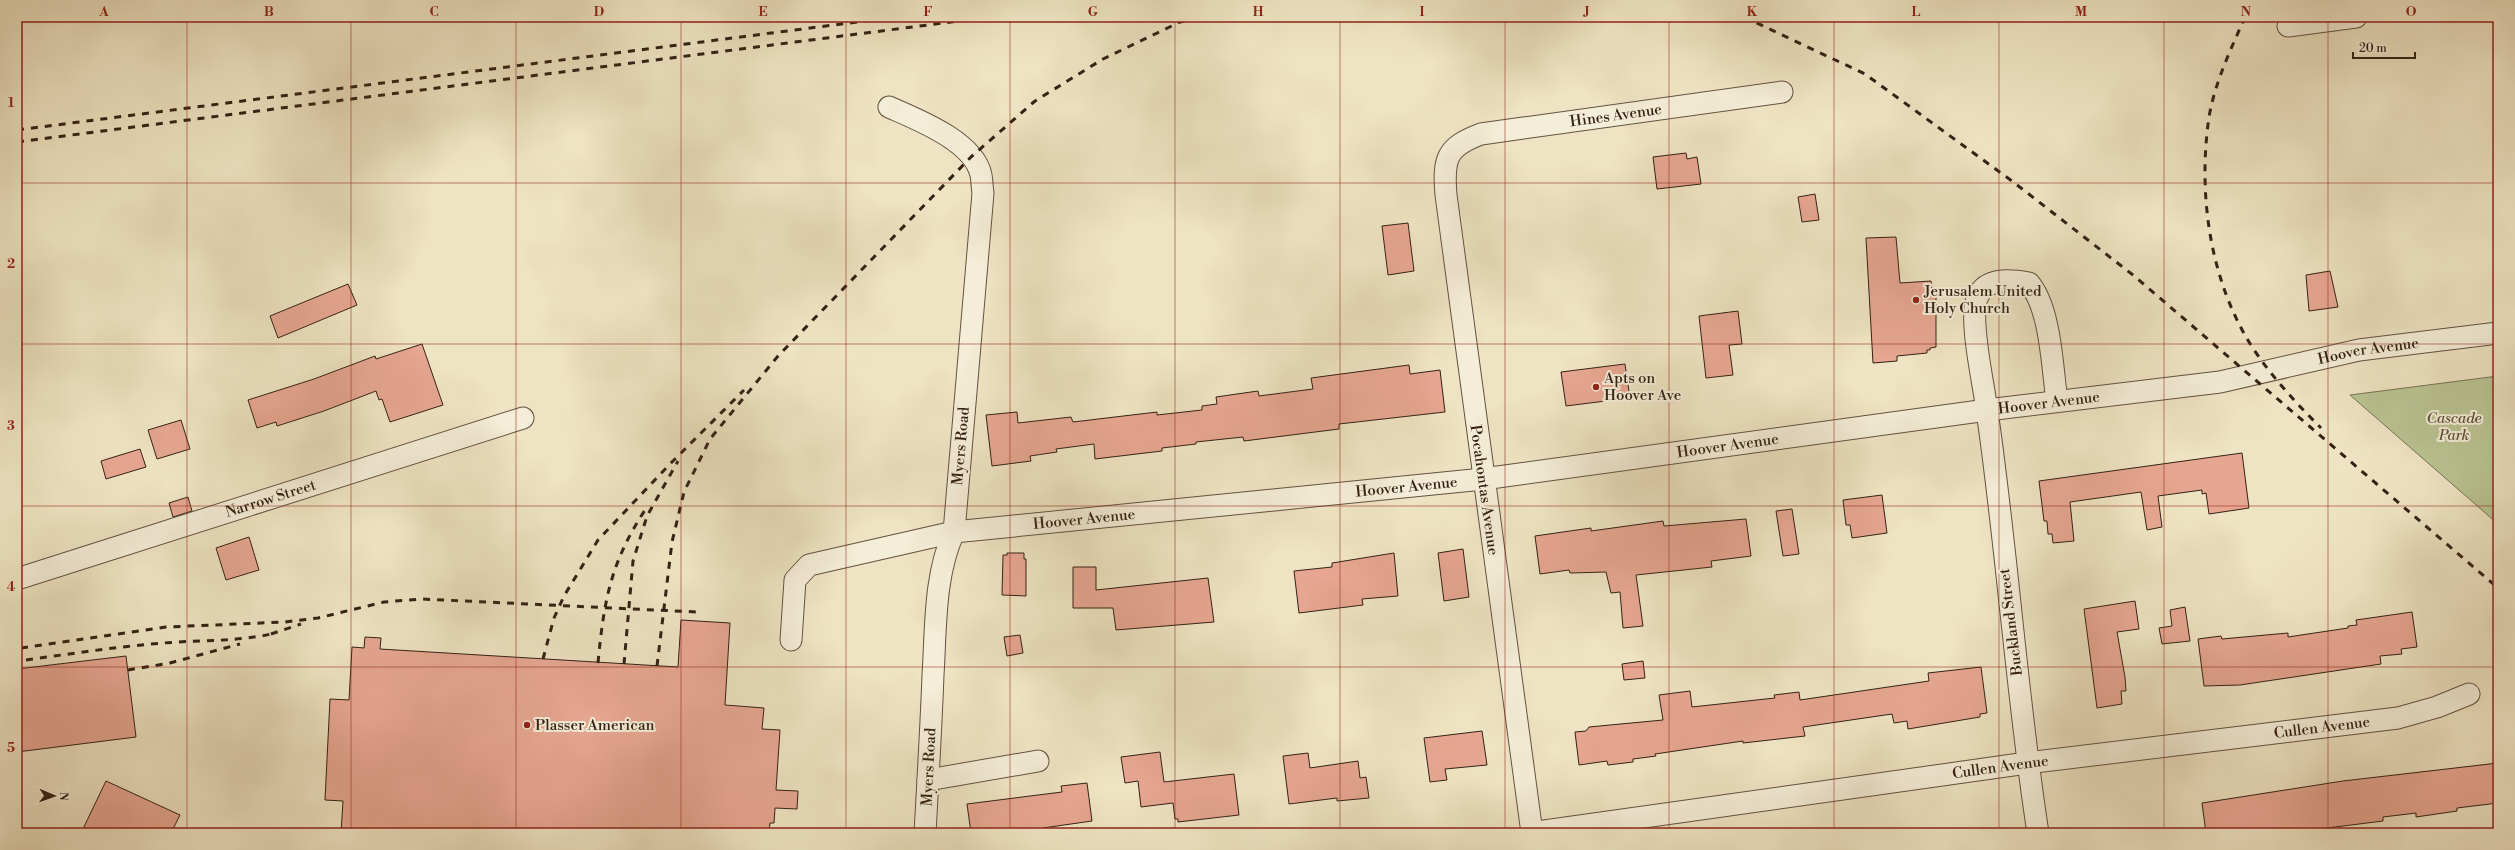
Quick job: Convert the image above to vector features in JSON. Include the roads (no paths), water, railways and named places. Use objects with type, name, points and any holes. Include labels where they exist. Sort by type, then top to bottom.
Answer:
[{"type":"street","points":[[2288,26],[2356,17]]},
{"type":"street","name":"Hines Avenue","points":[[1453,148],[1463,140],[1481,134],[1782,92]]},
{"type":"street","name":"Myers Road","points":[[889,106],[931,125],[960,146],[971,157],[981,173],[982,193],[954,532],[945,550],[941,568],[935,638],[926,833]]},
{"type":"street","name":"Pocahontas Avenue","points":[[1453,148],[1444,169],[1446,195],[1531,833]]},
{"type":"street","name":"Buckland Street","points":[[2038,833],[2027,763],[1987,410],[1977,342],[1975,315],[1977,297],[1985,286],[2008,280],[2029,283],[2037,292],[2044,316],[2057,401]]},
{"type":"street","name":"Hoover Avenue","points":[[791,640],[796,580],[809,565],[954,532],[1483,479],[1987,410],[2220,382],[2359,350],[2498,333]]},
{"type":"street","name":"Narrow Street","points":[[17,580],[523,418]]},
{"type":"street","name":"Cullen Avenue","points":[[1531,833],[2027,763],[2398,718],[2437,707],[2470,694]]},
{"type":"street","points":[[928,780],[1038,761]]},
{"type":"railway","points":[[17,130],[896,17]]},
{"type":"railway","points":[[17,142],[990,17]]},
{"type":"railway","points":[[657,666],[672,542],[684,492],[710,439],[778,356],[971,157],[1035,101],[1103,59],[1180,22],[1202,17]]},
{"type":"railway","points":[[1744,17],[1865,74],[2012,181],[2133,275],[2498,588]]},
{"type":"railway","points":[[2245,17],[2219,78],[2209,117],[2205,175],[2206,204],[2210,233],[2224,290],[2235,316],[2249,342],[2283,387],[2321,428]]},
{"type":"railway","points":[[543,659],[554,618],[564,596],[598,540],[669,465],[744,390]]},
{"type":"railway","points":[[624,664],[633,561],[647,516],[678,461]]},
{"type":"railway","points":[[598,663],[603,619],[611,581],[625,545],[647,507]]},
{"type":"railway","points":[[21,648],[166,627],[285,622],[318,618],[384,602],[422,599],[697,612]]},
{"type":"railway","points":[[271,634],[301,624]]},
{"type":"railway","points":[[26,660],[140,645],[239,639],[276,633]]},
{"type":"railway","points":[[128,670],[170,663],[240,644]]},
{"type":"place","name":"Jerusalem United Holy Church","points":[[1916,300]]},
{"type":"place","name":"Apts on Hoover Ave","points":[[1596,387]]},
{"type":"place","name":"Plasser American","points":[[527,725]]},
{"type":"park label","name":"Cascade Park","points":[[2454,426]]}]
